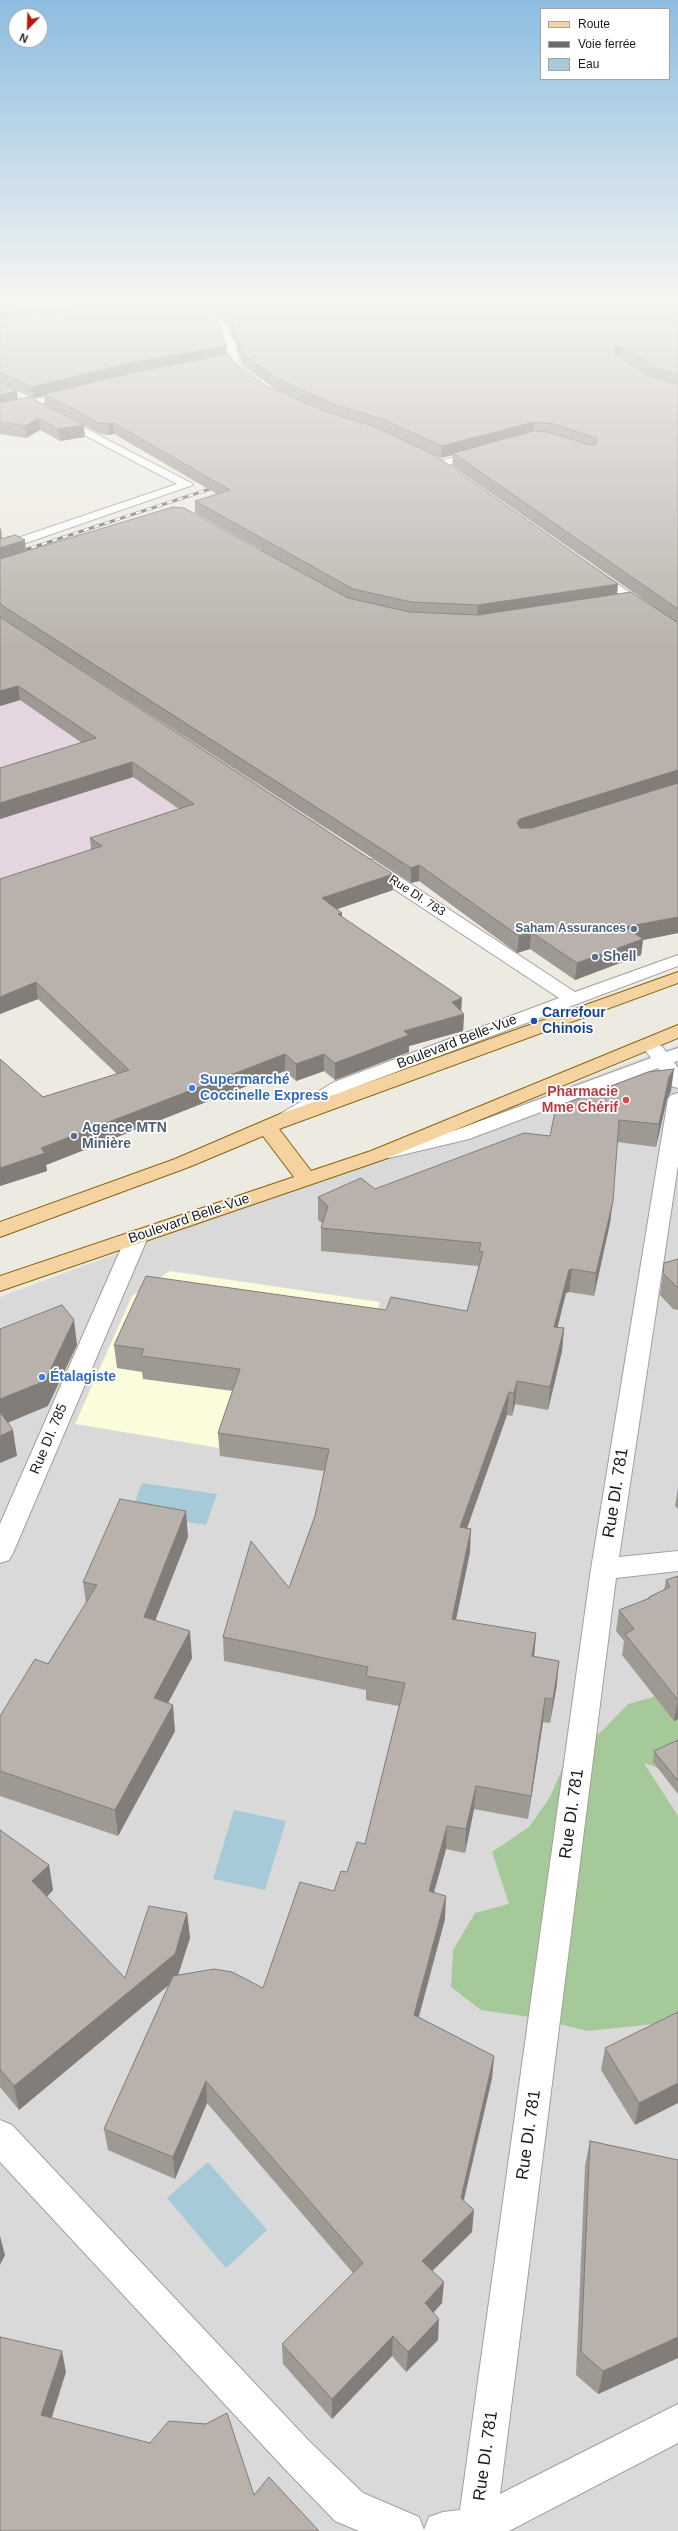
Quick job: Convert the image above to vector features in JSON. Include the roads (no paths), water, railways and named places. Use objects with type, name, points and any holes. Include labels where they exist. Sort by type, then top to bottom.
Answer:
[{"type":"main road","name":"Boulevard Belle-Vue","points":[[0,1230],[182,1163],[287,1118],[678,977]]},
{"type":"main road","name":"Boulevard Belle-Vue","points":[[0,1284],[378,1155],[678,1031]]},
{"type":"main road","points":[[267,1127],[307,1179]]},
{"type":"street","points":[[0,548],[187,485],[57,417]]},
{"type":"street","points":[[440,464],[494,449]]},
{"type":"street","points":[[426,457],[453,473]]},
{"type":"street","points":[[7,532],[29,538]]},
{"type":"street","points":[[582,564],[678,632]]},
{"type":"street","points":[[618,602],[633,600]]},
{"type":"street","name":"Rue DI. 783","points":[[353,854],[572,999]]},
{"type":"street","name":"Boulevard Belle-Vue","points":[[287,1118],[341,1086],[678,960]]},
{"type":"street","points":[[649,1042],[670,1057],[678,1082]]},
{"type":"street","name":"Boulevard Belle-Vue","points":[[378,1155],[462,1135],[670,1057]]},
{"type":"street","name":"Rue DI. 781","points":[[465,2530],[604,1569],[678,1099]]},
{"type":"street","name":"Rue DI. 785","points":[[0,1553],[137,1237]]},
{"type":"street","points":[[604,1569],[678,1561]]},
{"type":"street","points":[[0,2137],[296,2454],[350,2507],[405,2531]]},
{"type":"street","points":[[465,2530],[678,2423]]},
{"type":"water","points":[[142,1483],[217,1494],[206,1525],[131,1513]]},
{"type":"water","points":[[234,1810],[286,1821],[265,1890],[213,1879]]},
{"type":"water","points":[[208,2162],[267,2230],[226,2268],[167,2198]]},
{"type":"railway","points":[[0,558],[219,486]]},
{"type":"place","name":"Saham Assurances","points":[[634,929]]},
{"type":"place","name":"Shell","points":[[595,957]]},
{"type":"place","name":"Carrefour Chinois","points":[[534,1021]]},
{"type":"place","name":"Supermarché Coccinelle Express","points":[[192,1088]]},
{"type":"place","name":"Pharmacie Mme Chérif","points":[[626,1100]]},
{"type":"place","name":"Agence MTN Minière","points":[[74,1136]]},
{"type":"place","name":"Étalagiste","points":[[42,1377]]}]
